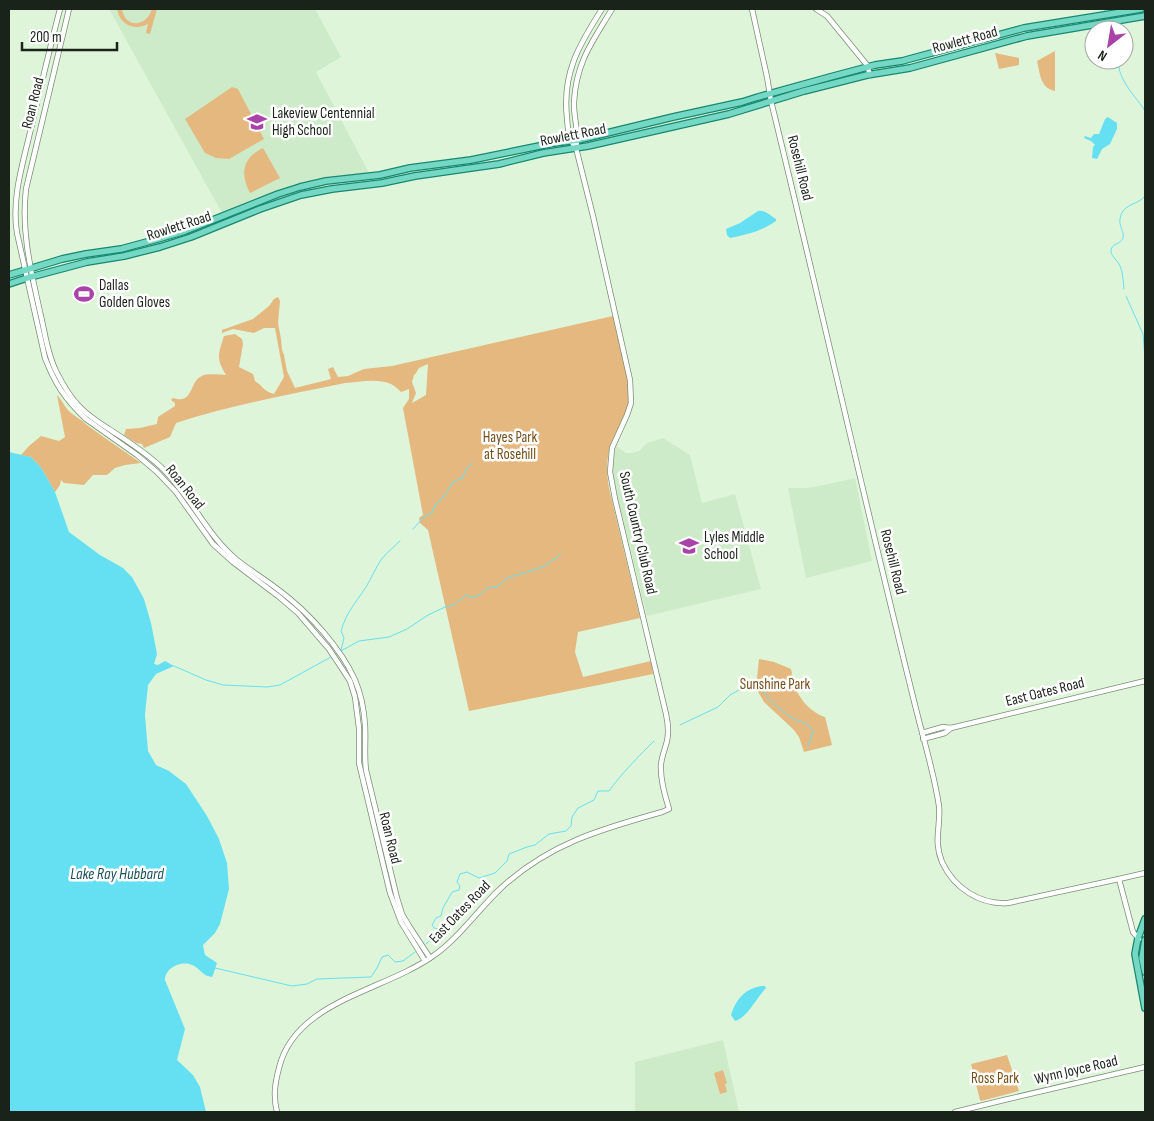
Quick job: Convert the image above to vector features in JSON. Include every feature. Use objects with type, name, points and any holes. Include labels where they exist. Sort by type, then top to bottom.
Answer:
[{"type":"main road","name":"Rowlett Road","points":[[9,275],[86,254],[121,249],[158,240],[300,187],[415,167],[471,160],[578,140],[742,102],[813,81],[902,61],[1024,28],[1141,9]]},
{"type":"main road","name":"Rowlett Road","points":[[9,284],[66,267],[160,247],[301,195],[499,164],[543,153],[576,148],[719,116],[870,75],[910,68],[1027,36],[1145,16]]},
{"type":"main road","points":[[1054,23],[1056,32]]},
{"type":"main road","points":[[989,37],[991,46]]},
{"type":"main road","points":[[718,107],[719,116]]},
{"type":"main road","points":[[372,176],[374,184]]},
{"type":"main road","points":[[328,181],[332,189]]},
{"type":"main road","points":[[158,240],[160,247]]},
{"type":"main road","points":[[62,260],[66,267]]},
{"type":"main road","points":[[1145,920],[1138,938],[1135,954],[1145,1008]]},
{"type":"main road","points":[[1145,940],[1142,958],[1145,972]]},
{"type":"street","name":"Roan Road","points":[[60,9],[16,195],[16,224],[30,277],[45,358],[50,372],[70,404],[86,419],[139,449],[162,467],[181,488],[219,542],[236,559],[281,592],[310,617],[347,665],[357,687],[363,707],[366,770],[397,898],[402,914],[428,960]]},
{"type":"street","name":"Roan Road","points":[[28,269],[24,225],[26,189],[69,9]]},
{"type":"street","points":[[570,141],[566,92],[572,67],[584,39],[602,9]]},
{"type":"street","name":"South Country Club Road","points":[[576,148],[578,140],[574,114],[575,91],[582,59],[612,9]]},
{"type":"street","name":"Rosehill Road","points":[[752,9],[771,101],[869,519],[922,732],[939,810],[937,834],[942,862],[950,875],[966,891],[984,900],[1004,903],[1145,873]]},
{"type":"street","points":[[816,9],[827,16],[868,68],[870,75]]},
{"type":"street","points":[[584,39],[590,43]]},
{"type":"street","name":"South Country Club Road","points":[[570,141],[576,148],[630,380],[631,403],[612,448],[610,472],[615,503],[666,714],[667,740],[661,762],[661,778],[669,809]]},
{"type":"street","name":"East Oates Road","points":[[922,732],[943,727],[951,728],[1145,681]]},
{"type":"street","name":"East Oates Road","points":[[923,738],[945,733],[951,728]]},
{"type":"street","name":"East Oates Road","points":[[277,1112],[274,1100],[275,1082],[282,1054],[310,1020],[323,1010],[428,960],[453,939],[478,911],[513,877],[566,843],[612,826],[669,809]]},
{"type":"street","points":[[1119,879],[1132,932],[1138,938],[1145,940]]},
{"type":"street","name":"Wynn Joyce Road","points":[[955,1112],[1145,1067]]},
{"type":"shaded area","name":"Lakeview Centennial High School","points":[[109,9],[315,9],[341,57],[316,72],[369,173],[295,186],[222,213]]},
{"type":"shaded area","name":"Lyles Middle School","points":[[663,438],[690,455],[702,503],[735,494],[761,589],[647,616],[613,478],[612,464],[616,446],[626,453],[632,453],[639,451],[647,443]]},
{"type":"shaded area","points":[[855,478],[872,561],[806,578],[788,488],[807,488]]},
{"type":"shaded area","points":[[723,1040],[739,1112],[635,1112],[635,1062]]},
{"type":"green space","points":[[117,9],[122,9],[127,20],[131,23],[136,23],[146,19],[152,9],[157,9],[150,34],[146,33],[148,24],[133,27],[124,23]]},
{"type":"green space","points":[[1055,51],[1055,91],[1046,87],[1040,75],[1037,61]]},
{"type":"green space","points":[[995,53],[1019,58],[1019,65],[999,69]]},
{"type":"green space","points":[[232,87],[238,89],[264,139],[229,159],[216,158],[205,153],[185,119]]},
{"type":"green space","points":[[263,148],[280,178],[250,193],[245,179],[245,167],[251,157]]},
{"type":"green space","name":"Hayes Park at Rosehill","points":[[278,297],[280,301],[278,323],[282,350],[287,371],[295,388],[331,379],[328,369],[333,367],[338,377],[348,376],[364,369],[392,366],[613,316],[627,375],[629,397],[626,413],[609,451],[607,475],[640,618],[578,632],[575,652],[583,677],[651,661],[653,674],[469,711],[428,530],[420,523],[419,518],[423,515],[403,408],[409,399],[409,389],[401,392],[391,384],[380,381],[345,383],[281,396],[176,423],[170,437],[144,448],[142,444],[136,443],[124,435],[126,429],[157,424],[158,417],[175,406],[175,403],[171,400],[173,398],[185,398],[202,376],[210,374],[226,375],[219,360],[224,336],[235,334],[242,339],[243,344],[239,367],[253,374],[255,381],[274,394],[284,377],[275,328],[264,328],[254,333],[233,329],[222,333],[222,330],[253,319],[269,306]],"holes":[[[428,364],[426,395],[412,403],[416,393],[412,382],[414,375],[419,368]]]},
{"type":"green space","points":[[57,395],[71,413],[141,463],[115,468],[107,475],[93,475],[84,485],[64,483],[61,480],[55,492],[42,469],[31,457],[21,455],[41,436],[59,441],[65,437]]},
{"type":"green space","name":"Sunshine Park","points":[[759,659],[774,662],[791,669],[795,687],[801,698],[814,712],[825,717],[832,745],[804,752],[799,737],[794,730],[764,702],[756,688]]},
{"type":"green space","name":"Ross Park","points":[[1007,1055],[1019,1091],[981,1101],[971,1064]]},
{"type":"green space","points":[[723,1070],[727,1083],[725,1084],[727,1092],[720,1094],[714,1073]]},
{"type":"water","points":[[1108,117],[1117,123],[1117,129],[1110,144],[1102,149],[1097,159],[1092,158],[1095,145],[1084,138],[1085,136],[1091,138],[1094,134],[1099,134],[1105,119]]},
{"type":"water","points":[[758,211],[767,213],[776,221],[748,234],[730,238],[727,235],[726,229],[740,223]]},
{"type":"water","name":"Lake Ray Hubbard","points":[[9,452],[31,457],[42,469],[55,492],[69,532],[100,555],[123,568],[132,577],[144,599],[151,623],[157,654],[154,664],[158,665],[165,661],[174,666],[156,674],[148,685],[145,715],[148,751],[156,765],[169,771],[186,784],[207,816],[219,839],[227,863],[229,889],[220,924],[215,933],[203,945],[205,955],[217,963],[212,977],[192,965],[179,964],[168,972],[165,980],[185,1029],[177,1060],[193,1075],[200,1087],[206,1112],[9,1112]]},
{"type":"water","points":[[761,986],[766,988],[748,1012],[735,1021],[731,1015],[738,1000],[745,993]]},
{"type":"waterway","points":[[1120,70],[1123,80],[1145,113]]},
{"type":"waterway","points":[[1124,289],[1121,268],[1111,249],[1123,238],[1120,223],[1123,211],[1145,196]]},
{"type":"waterway","points":[[1126,296],[1143,334],[1145,358]]},
{"type":"waterway","points":[[413,529],[425,516],[432,513],[436,503],[441,500],[454,481],[463,478],[465,470],[473,463]]},
{"type":"waterway","points":[[341,650],[344,638],[341,631],[343,624],[381,560],[400,541]]},
{"type":"waterway","points":[[341,651],[359,641],[389,637],[407,629],[428,615],[454,605],[466,595],[478,596],[488,588],[497,587],[507,578],[543,567],[561,554]]},
{"type":"waterway","points":[[174,666],[223,685],[267,687],[280,685],[331,657]]},
{"type":"waterway","points":[[680,725],[718,707],[730,695],[739,690],[758,684],[779,708],[794,719],[809,726],[813,732],[808,746]]},
{"type":"waterway","points":[[426,944],[439,932],[432,925],[436,918],[441,916],[443,908],[452,892],[459,890],[460,886],[457,882],[460,874],[467,872],[479,878],[495,873],[507,861],[509,854],[535,845],[549,834],[566,831],[571,826],[572,817],[578,808],[594,800],[598,791],[609,791],[654,741]]},
{"type":"waterway","points":[[215,968],[292,986],[307,984],[317,979],[371,977],[382,957],[388,955],[395,962],[403,961],[415,952]]},
{"type":"place","name":"Lakeview Centennial High School","points":[[257,122]]},
{"type":"place","name":"Dallas Golden Gloves","points":[[84,294]]},
{"type":"place","name":"Lyles Middle School","points":[[689,546]]}]
